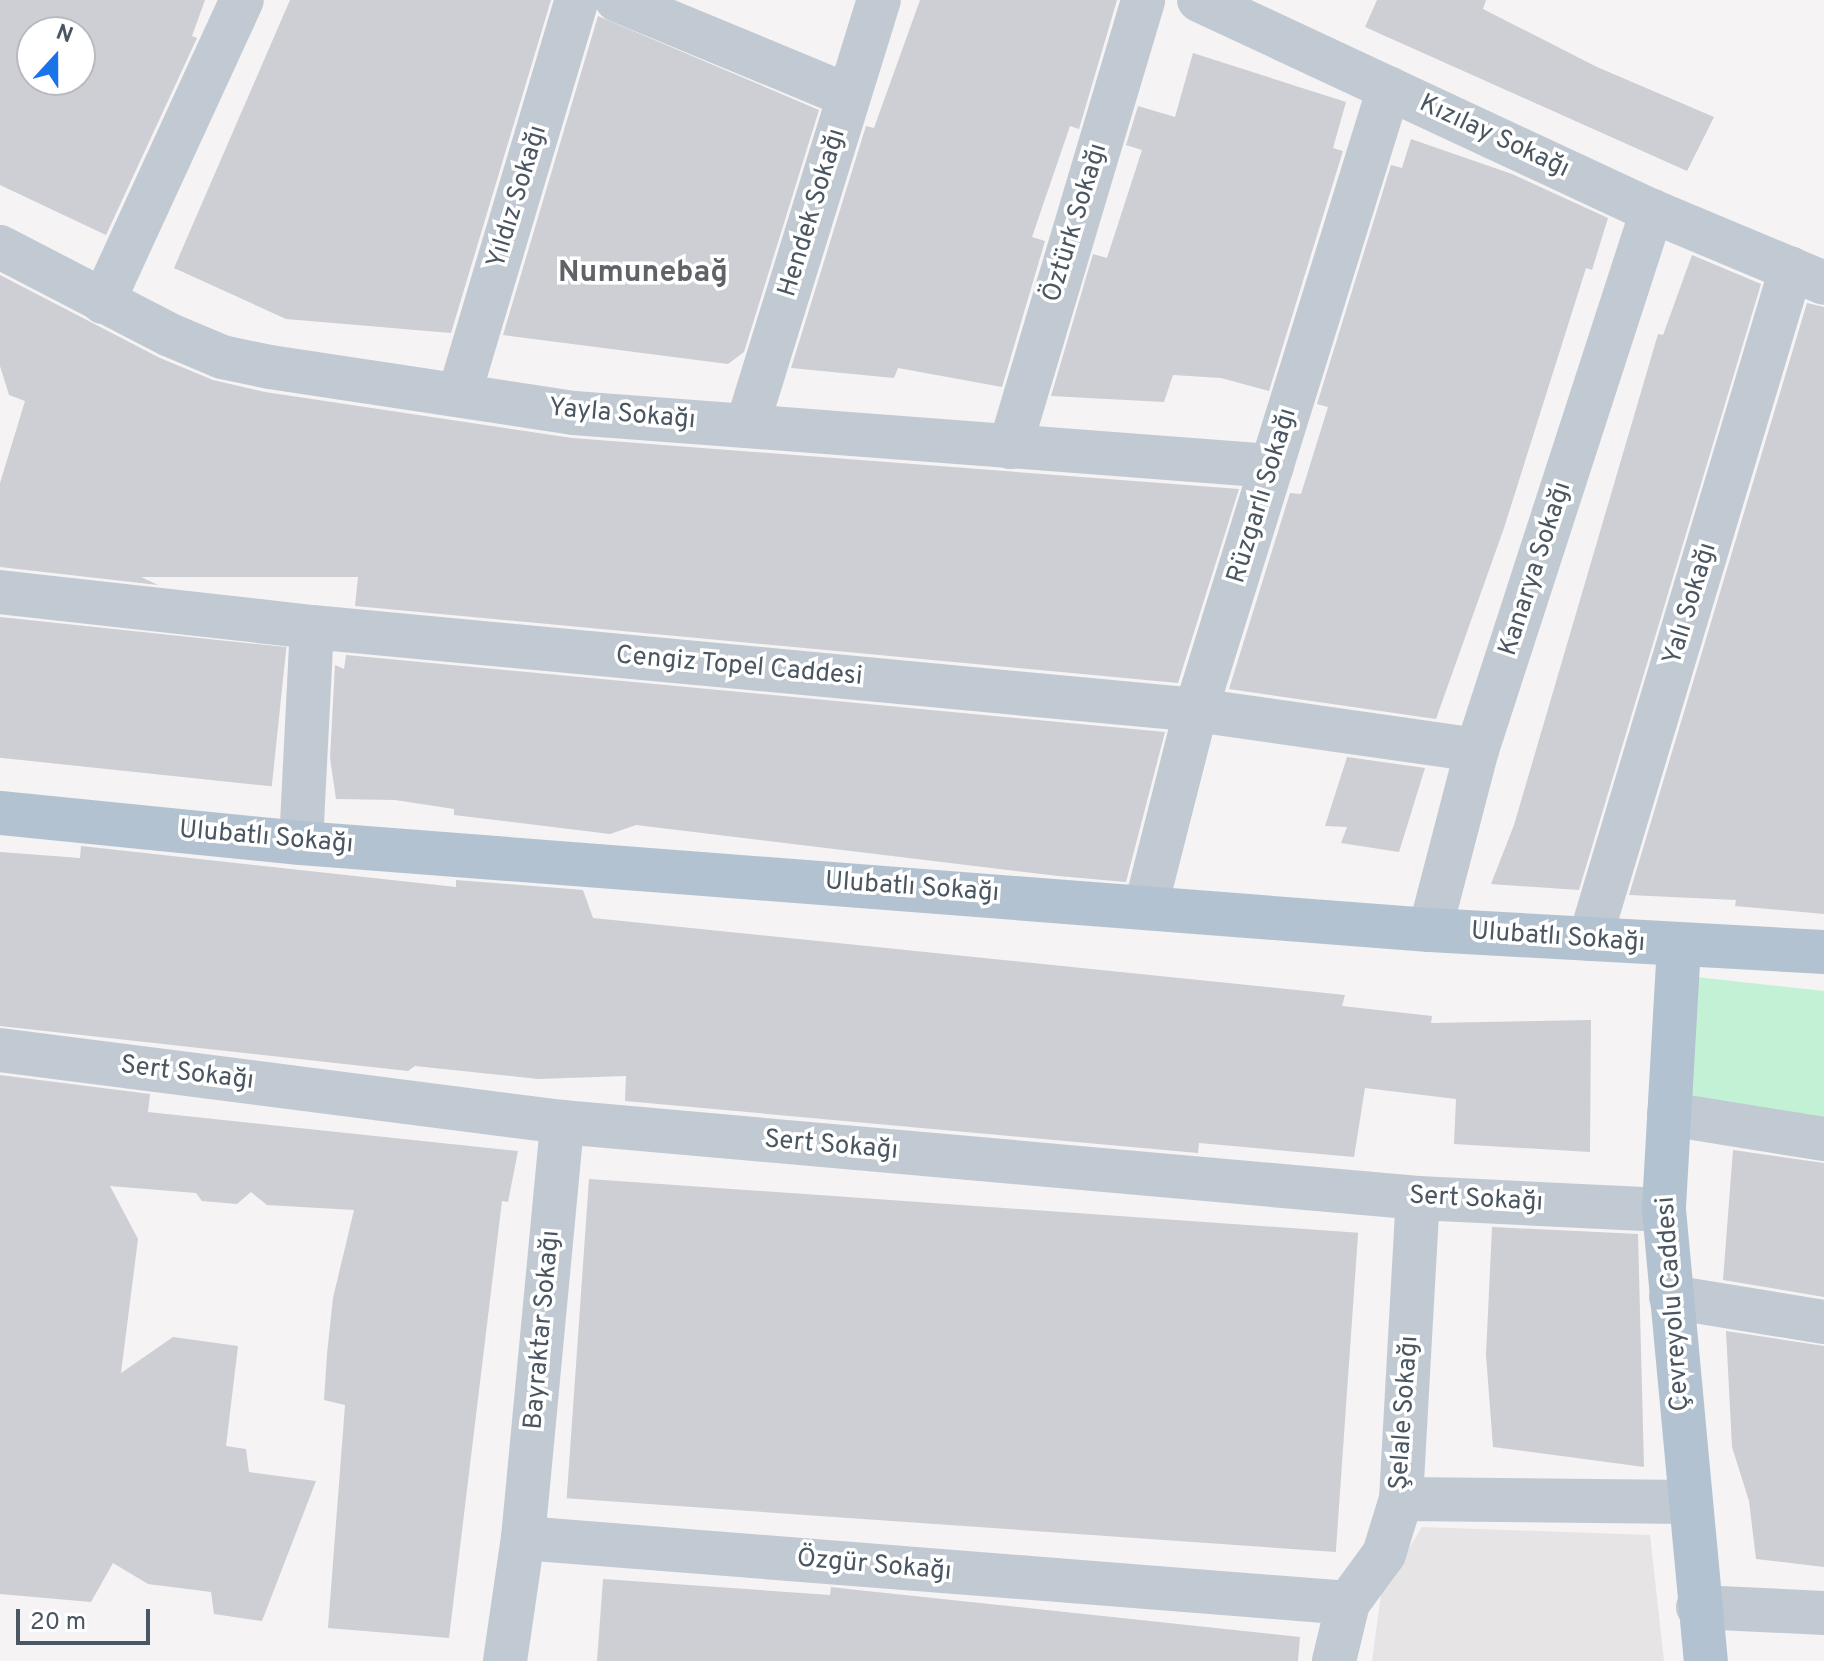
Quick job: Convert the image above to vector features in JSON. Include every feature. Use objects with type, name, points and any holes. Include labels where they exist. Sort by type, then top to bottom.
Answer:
[{"type":"main road","name":"Ulubatlı Sokağı","points":[[0,813],[301,843],[1430,930],[1824,952]]},
{"type":"main road","name":"Çevreyolu Caddesi","points":[[1679,946],[1664,1210],[1698,1607],[1706,1661]]},
{"type":"street","points":[[103,302],[242,0]]},
{"type":"street","name":"Yıldız Sokağı","points":[[459,395],[577,0]]},
{"type":"street","points":[[617,0],[849,96]]},
{"type":"street","name":"Hendek Sokağı","points":[[747,426],[879,0]]},
{"type":"street","name":"Öztürk Sokağı","points":[[1010,447],[1143,0]]},
{"type":"street","name":"Kızılay Sokağı","points":[[1199,0],[1652,211],[1808,276]]},
{"type":"street","name":"Rüzgarlı Sokağı","points":[[1146,906],[1196,710],[1389,88]]},
{"type":"street","name":"Kanarya Sokağı","points":[[1430,930],[1477,750],[1652,211]]},
{"type":"street","name":"Yayla Sokağı","points":[[0,247],[103,302],[222,357],[574,413],[1272,466]]},
{"type":"street","name":"Yalı Sokağı","points":[[1590,939],[1808,276]]},
{"type":"street","name":"Cengiz Topel Caddesi","points":[[0,592],[312,627],[1196,710],[1477,750]]},
{"type":"street","points":[[301,843],[312,627]]},
{"type":"street","name":"Sert Sokağı","points":[[0,1050],[562,1122],[1418,1198],[1664,1210]]},
{"type":"street","points":[[1669,1114],[1824,1139]]},
{"type":"street","name":"Bayraktar Sokağı","points":[[523,1538],[562,1122]]},
{"type":"street","name":"Şelale Sokağı","points":[[1334,1661],[1348,1603],[1384,1554],[1401,1499],[1418,1198]]},
{"type":"street","points":[[1671,1297],[1824,1322]]},
{"type":"street","points":[[1401,1499],[1689,1502]]},
{"type":"street","points":[[505,1661],[523,1538]]},
{"type":"street","name":"Özgür Sokağı","points":[[523,1538],[1348,1603]]},
{"type":"street","points":[[1698,1607],[1824,1613]]},
{"type":"shaded area","points":[[1422,1527],[1650,1535],[1664,1661],[1372,1661],[1381,1594]]},
{"type":"green space","points":[[1696,977],[1824,991],[1824,1122],[1690,1100]]},
{"type":"building","points":[[0,0],[205,0],[192,36],[197,38],[106,235],[0,185]]},
{"type":"building","points":[[290,0],[551,0],[451,333],[286,319],[174,268]]},
{"type":"building","points":[[920,0],[1117,0],[1079,129],[1070,126],[1032,237],[1045,241],[1002,387],[898,368],[894,378],[791,368],[866,126],[874,128]]},
{"type":"building","points":[[1377,0],[1486,0],[1483,9],[1597,67],[1714,117],[1687,171],[1365,27]]},
{"type":"building","points":[[598,16],[819,110],[744,352],[728,364],[503,335]]},
{"type":"building","points":[[1193,53],[1346,102],[1333,148],[1343,151],[1269,391],[1221,378],[1173,375],[1164,402],[1051,396],[1093,254],[1107,258],[1142,150],[1126,145],[1138,106],[1175,117]]},
{"type":"building","points":[[1411,139],[1512,174],[1608,218],[1592,270],[1586,268],[1504,528],[1436,719],[1229,689],[1290,493],[1301,494],[1328,407],[1317,404],[1391,165],[1402,168]]},
{"type":"building","points":[[1692,255],[1761,284],[1579,890],[1491,884],[1514,825],[1658,334],[1663,335]]},
{"type":"building","points":[[0,275],[160,358],[213,380],[265,392],[572,438],[1239,489],[1178,683],[355,606],[358,577],[141,577],[158,585],[0,567],[0,483],[25,401],[9,395],[0,366]]},
{"type":"building","points":[[1807,303],[1824,307],[1824,914],[1735,906],[1736,900],[1629,895]]},
{"type":"building","points":[[0,617],[286,647],[272,786],[0,758]]},
{"type":"building","points":[[346,655],[1165,732],[1126,882],[636,825],[610,834],[454,815],[454,809],[395,800],[336,799],[330,758],[335,665],[344,669]]},
{"type":"building","points":[[1347,757],[1425,768],[1399,852],[1341,843],[1347,827],[1325,826]]},
{"type":"building","points":[[81,846],[456,887],[456,880],[583,890],[593,918],[1345,995],[1342,1006],[1432,1016],[1431,1023],[1591,1020],[1590,1152],[1454,1144],[1456,1099],[1365,1088],[1354,1157],[1199,1143],[1198,1153],[625,1101],[626,1076],[538,1079],[415,1066],[408,1071],[0,1026],[0,852],[80,858]]},
{"type":"building","points":[[0,1075],[150,1094],[148,1112],[518,1151],[508,1202],[502,1201],[449,1638],[328,1628],[345,1405],[324,1400],[333,1298],[354,1210],[267,1205],[251,1192],[237,1204],[202,1201],[196,1193],[110,1186],[138,1239],[121,1373],[173,1337],[238,1346],[226,1446],[246,1449],[249,1472],[316,1481],[262,1621],[214,1614],[211,1592],[148,1584],[113,1563],[91,1602],[0,1594]]},
{"type":"building","points":[[1733,1150],[1824,1163],[1824,1297],[1723,1280]]},
{"type":"building","points":[[589,1179],[1358,1233],[1336,1552],[567,1498]]},
{"type":"building","points":[[1492,1227],[1638,1234],[1644,1467],[1493,1447],[1486,1355]]},
{"type":"building","points":[[1726,1331],[1824,1346],[1824,1567],[1756,1559],[1749,1501],[1732,1447]]},
{"type":"building","points":[[603,1579],[830,1595],[831,1587],[1300,1637],[1298,1661],[597,1661]]},
{"type":"district","name":"Numunebağ","points":[[643,274]]}]
